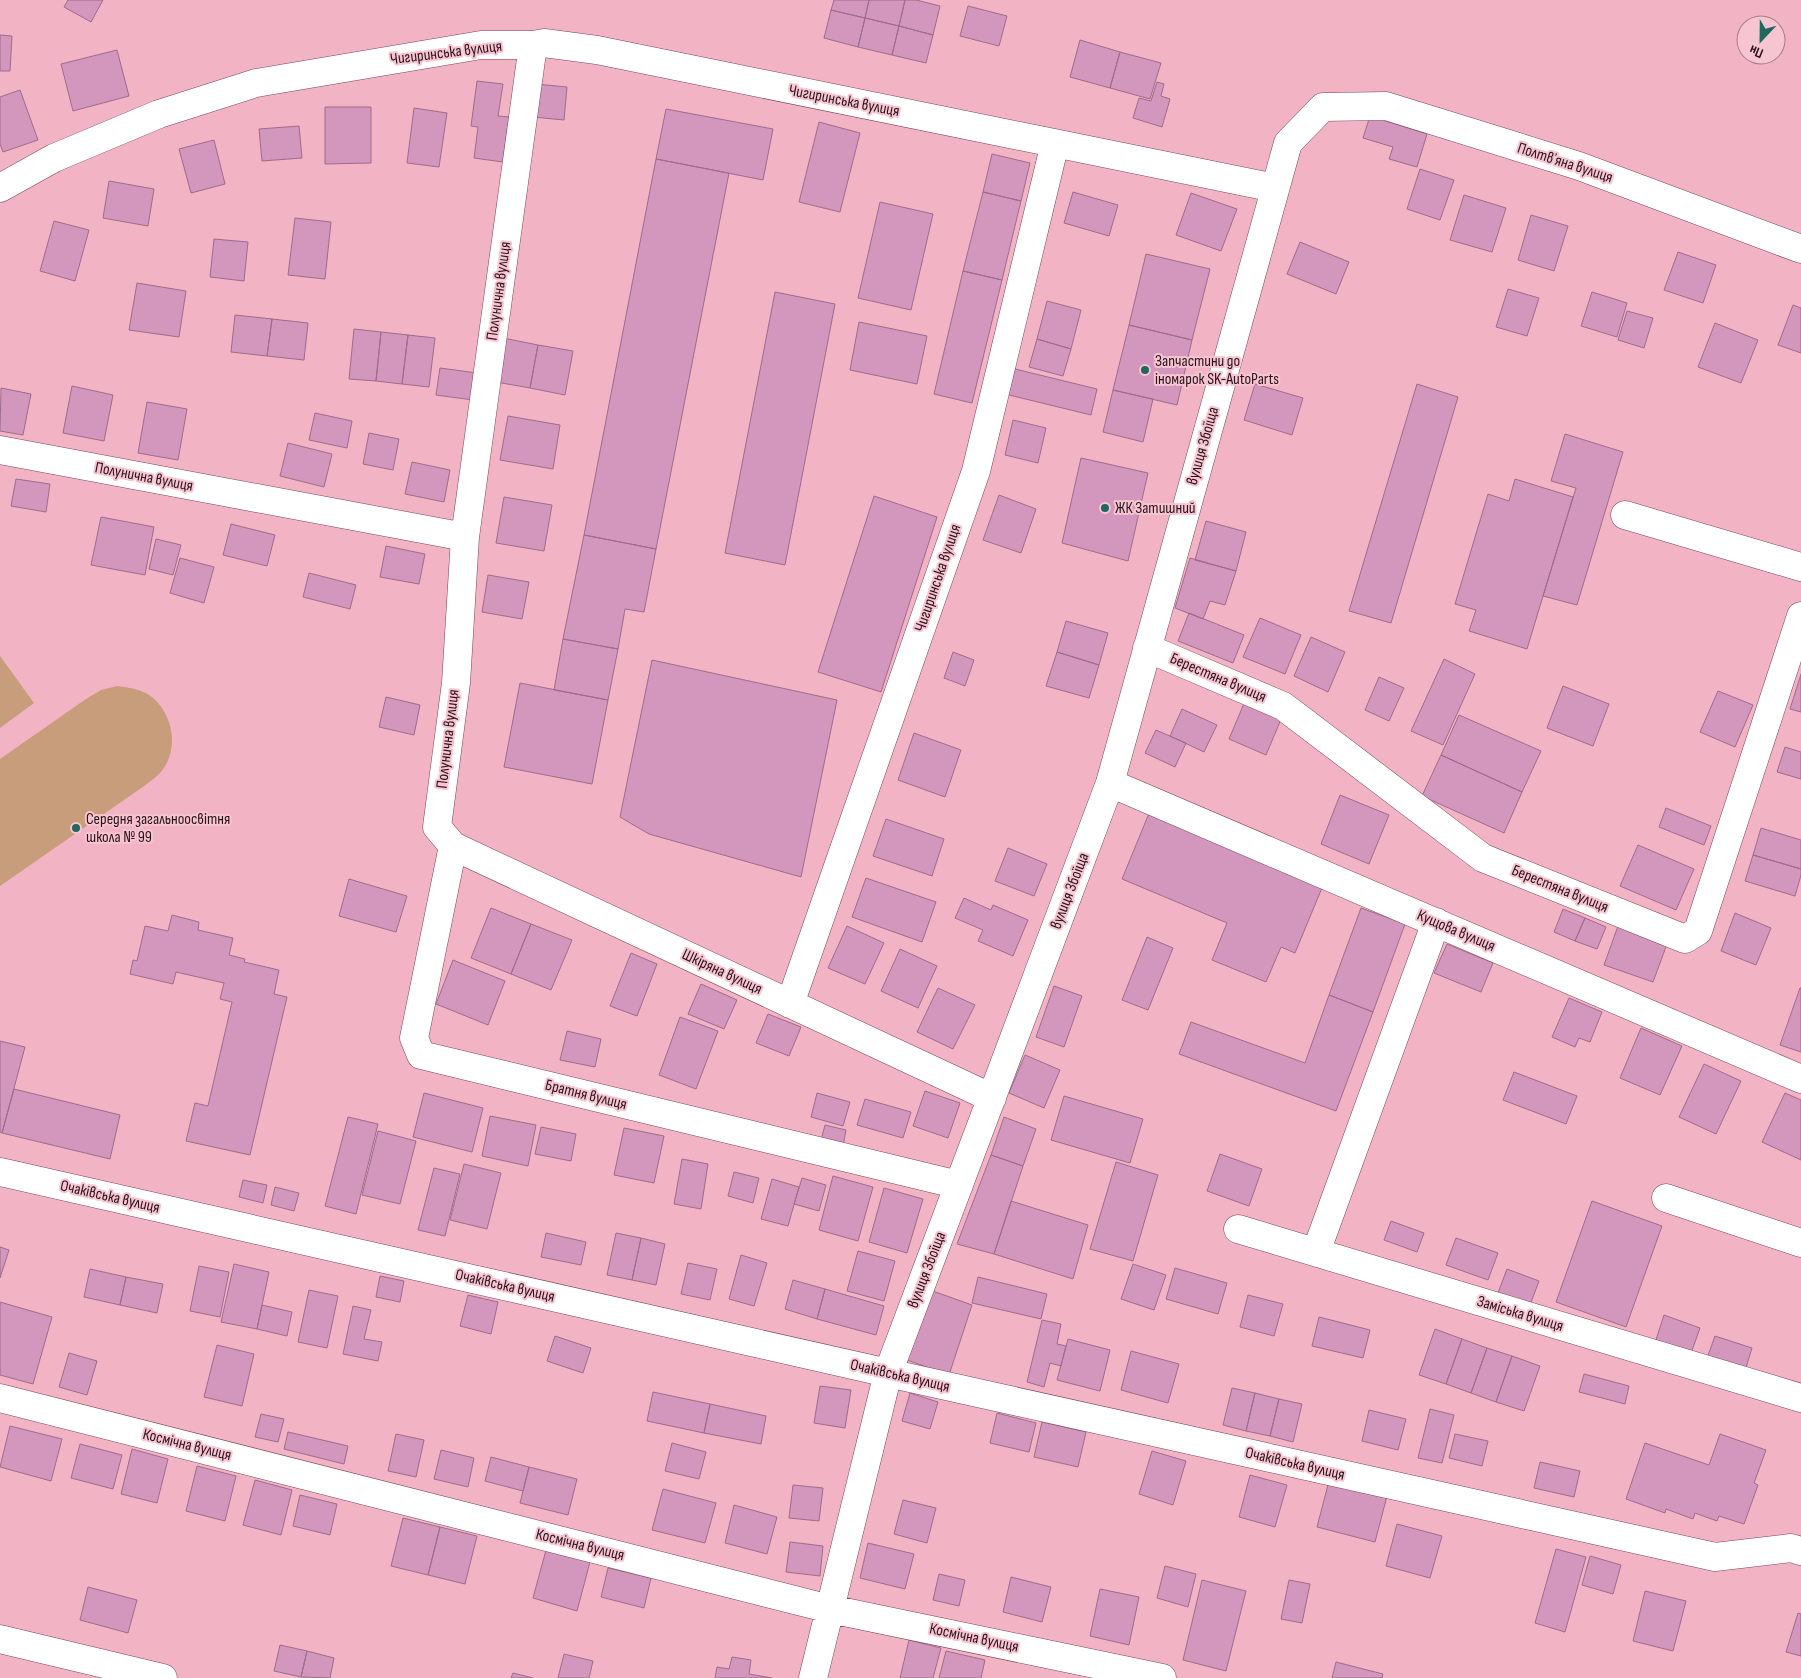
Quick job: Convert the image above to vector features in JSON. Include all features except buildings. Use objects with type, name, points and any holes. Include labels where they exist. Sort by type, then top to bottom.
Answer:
[{"type":"street","name":"Чигиринська вулиця","points":[[0,188],[71,150],[159,114],[256,82],[481,45],[533,45],[544,43],[597,50],[1275,188]]},
{"type":"street","name":"Полунична вулиця","points":[[453,846],[437,828],[456,683],[465,537],[533,45]]},
{"type":"street","name":"Полтвʼяна вулиця","points":[[1323,107],[1386,106],[1579,166],[1801,249]]},
{"type":"street","name":"вулиця Збоїща","points":[[813,1678],[888,1373],[1110,782],[1288,143],[1323,107]]},
{"type":"street","name":"Чигиринська вулиця","points":[[790,1004],[976,472],[1055,143]]},
{"type":"street","name":"Полунична вулиця","points":[[0,450],[465,537]]},
{"type":"street","points":[[1624,515],[1801,567]]},
{"type":"street","name":"Берестяна вулиця","points":[[1147,648],[1283,706],[1483,858],[1685,939],[1698,931],[1801,616]]},
{"type":"street","name":"Кущова вулиця","points":[[1110,782],[1801,1079]]},
{"type":"street","name":"Шкіряна вулиця","points":[[453,846],[992,1098]]},
{"type":"street","name":"Братня вулиця","points":[[453,846],[414,1038],[421,1055],[959,1185]]},
{"type":"street","points":[[1316,1252],[1436,922]]},
{"type":"street","name":"Очаківська вулиця","points":[[0,1172],[888,1373],[1715,1557],[1791,1548],[1801,1550]]},
{"type":"street","points":[[1666,1198],[1801,1243]]},
{"type":"street","name":"Заміська вулиця","points":[[1238,1229],[1801,1398]]},
{"type":"street","name":"Космічна вулиця","points":[[0,1398],[830,1608],[1162,1678]]},
{"type":"street","points":[[0,1639],[163,1678]]},
{"type":"shaded area","points":[[0,656],[34,703],[0,728]]},
{"type":"shaded area","points":[[118,686],[136,689],[148,694],[165,714],[172,734],[172,745],[166,765],[147,784],[0,886],[0,759],[86,699],[101,690]]},
{"type":"place","name":"Запчастини до іномарок SK-AutoParts","points":[[1145,370]]},
{"type":"place","name":"ЖК Затишний","points":[[1105,508]]},
{"type":"place","name":"Середня загальноосвітня школа № 99","points":[[76,828]]}]
